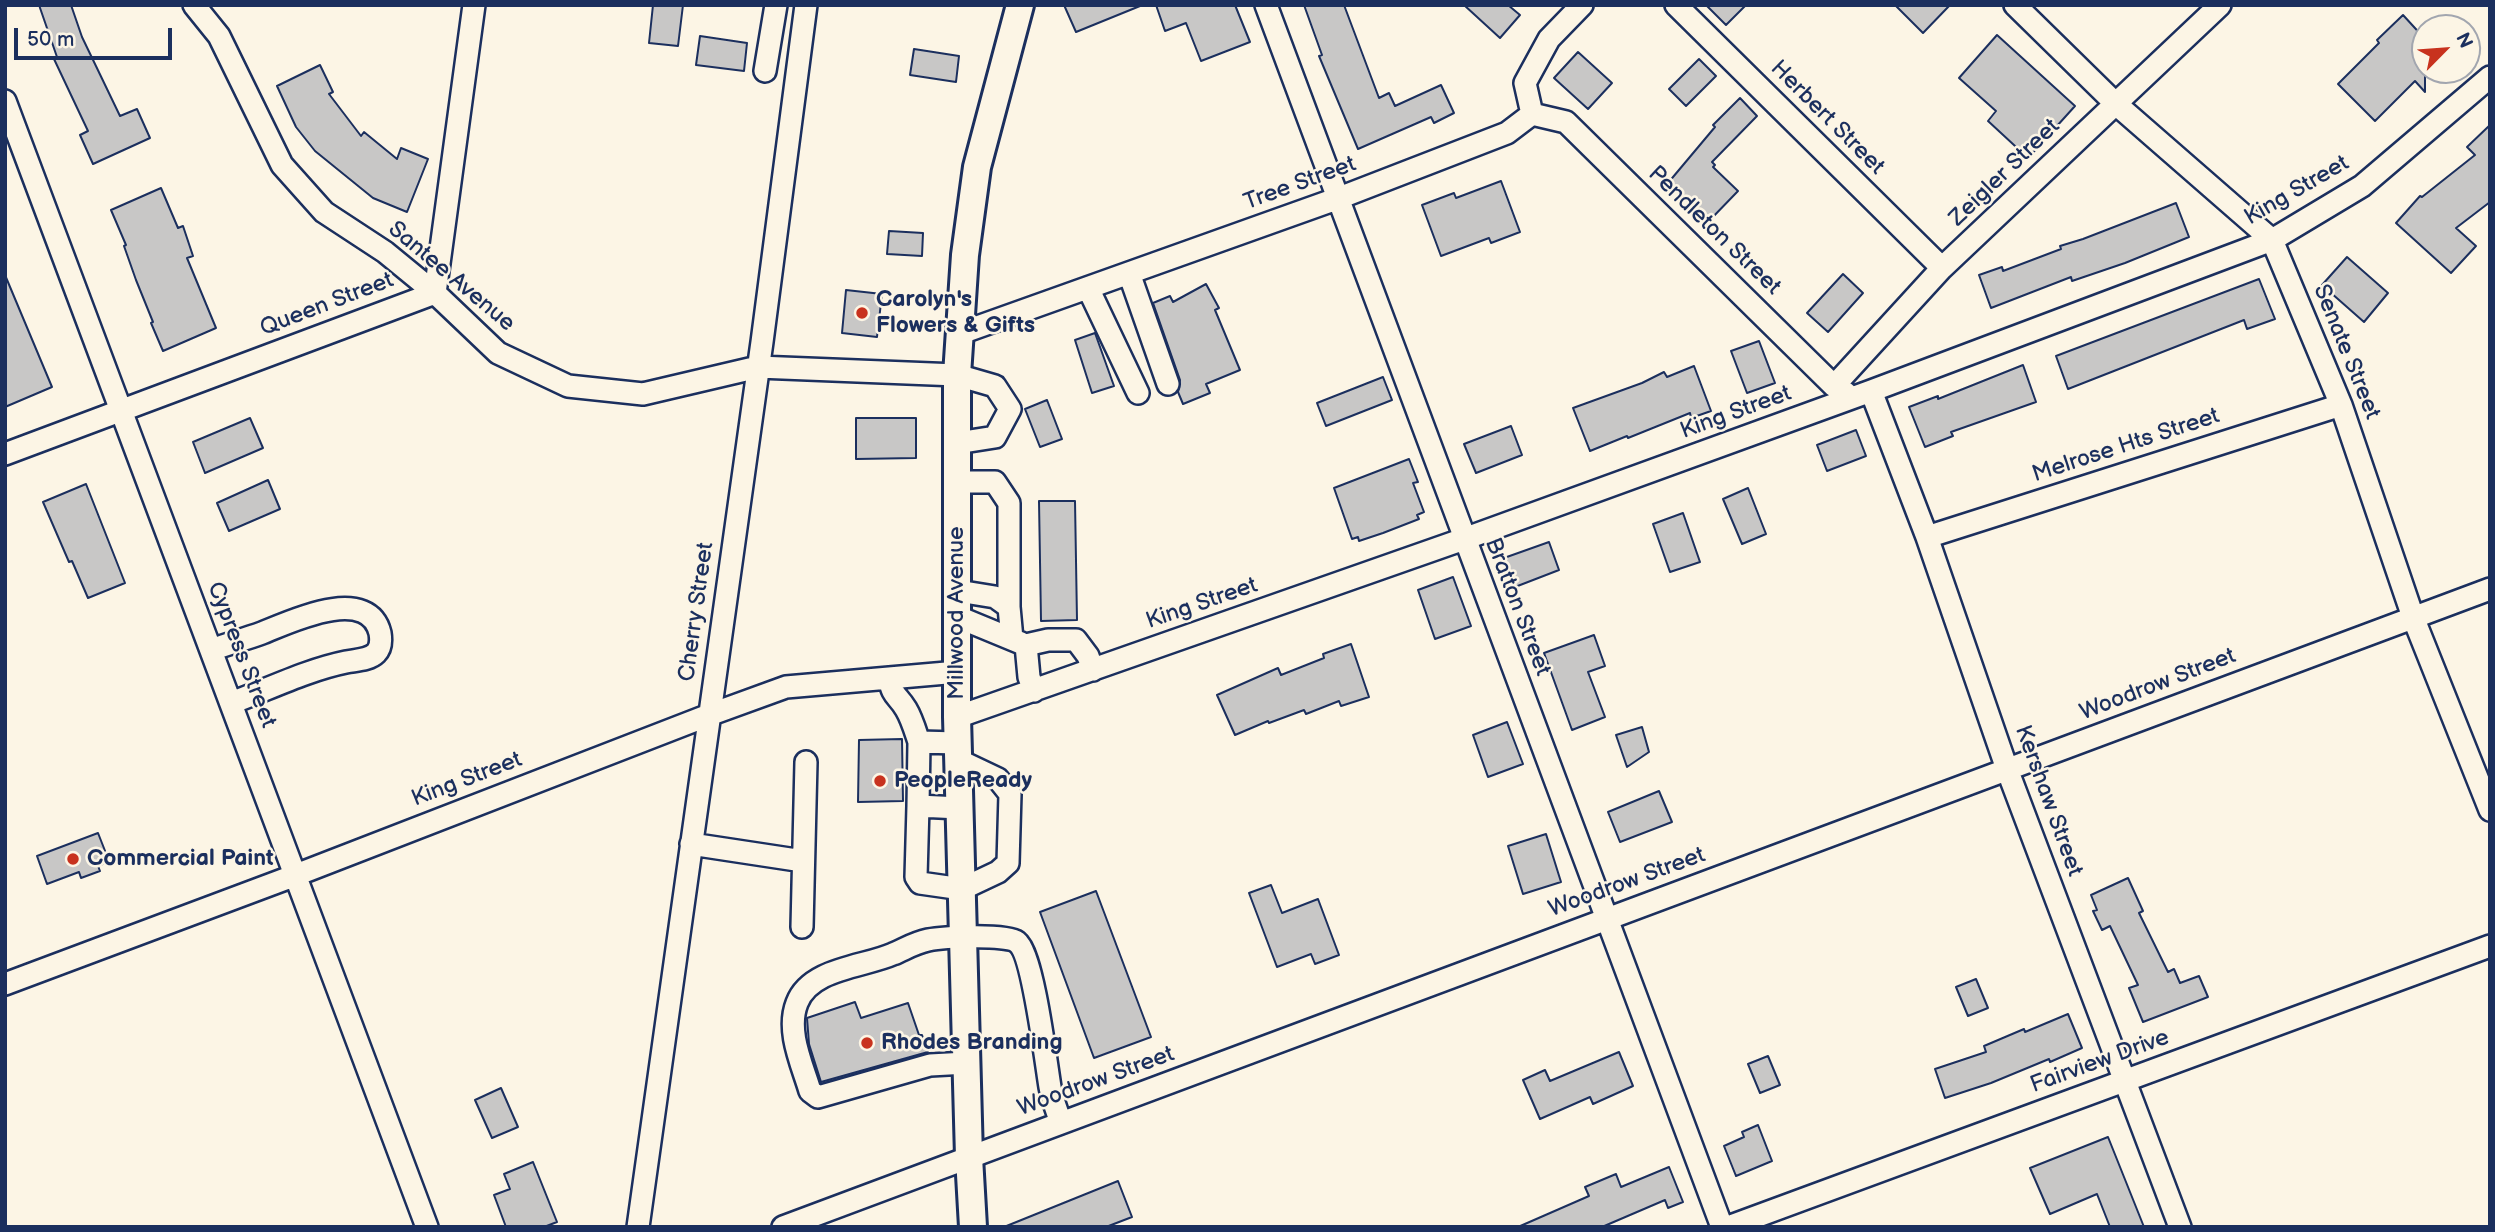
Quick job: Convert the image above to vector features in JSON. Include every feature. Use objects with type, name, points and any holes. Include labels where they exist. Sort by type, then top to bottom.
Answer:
[{"type":"main road","name":"Millwood Avenue","points":[[973,1227],[958,740],[958,334],[977,167],[1020,5]]},
{"type":"street","name":"Santee Avenue","points":[[194,5],[219,36],[282,165],[324,212],[385,252],[435,293],[498,353],[568,386],[643,394],[758,367],[957,375],[995,386],[1010,409],[995,437],[957,443]]},
{"type":"street","points":[[435,293],[474,5]]},
{"type":"street","points":[[765,71],[776,5]]},
{"type":"street","name":"Cherry Street","points":[[638,1227],[806,5]]},
{"type":"street","name":"Bratton Street","points":[[1266,5],[1722,1227]]},
{"type":"street","points":[[1532,114],[1525,83],[1549,39],[1582,5]]},
{"type":"street","name":"Herbert Street","points":[[1676,5],[1942,268]]},
{"type":"street","name":"Senate Street","points":[[2015,5],[2116,104],[2272,240],[2341,405],[2413,617],[2490,810]]},
{"type":"street","name":"Zeigler Street","points":[[1834,386],[1942,268],[2220,5]]},
{"type":"street","points":[[772,27],[802,32]]},
{"type":"street","name":"King Street","points":[[958,740],[1034,691],[1464,540],[2272,240],[2361,186],[2490,77]]},
{"type":"street","name":"Cypress Street","points":[[5,101],[427,1227]]},
{"type":"street","name":"Tree Street","points":[[958,334],[1339,198],[1507,133],[1532,114]]},
{"type":"street","name":"Pendleton Street","points":[[1532,114],[1566,122],[1834,386],[1862,394]]},
{"type":"street","points":[[1129,273],[1168,384]]},
{"type":"street","points":[[1088,288],[1138,393]]},
{"type":"street","name":"Queen Street","points":[[5,454],[435,293]]},
{"type":"street","name":"Kershaw Street","points":[[1862,394],[1927,537],[2007,769],[2180,1227]]},
{"type":"street","name":"Melrose Hts Street","points":[[1927,537],[2341,405]]},
{"type":"street","points":[[957,482],[995,482],[1009,503],[1009,607],[1034,691]]},
{"type":"street","name":"Woodrow Street","points":[[783,1227],[2490,589]]},
{"type":"street","points":[[958,604],[995,597],[1009,607]]},
{"type":"street","points":[[958,604],[1019,642],[1076,640],[1088,656],[1093,670]]},
{"type":"street","points":[[211,650],[310,613],[328,609],[346,608],[362,612],[369,616],[378,628],[381,636],[380,648],[366,659],[327,667],[231,703]]},
{"type":"street","name":"King Street","points":[[5,984],[786,687],[958,672]]},
{"type":"street","points":[[889,678],[892,694],[903,704],[912,720],[919,742],[916,877],[920,883],[962,889],[998,872],[1008,863],[1010,794],[958,740],[919,742]]},
{"type":"street","points":[[802,927],[806,762]]},
{"type":"street","points":[[918,806],[960,808]]},
{"type":"street","points":[[691,844],[803,861]]},
{"type":"street","points":[[967,1063],[930,1065],[818,1097],[810,1091],[792,1026],[797,1003],[806,988],[844,968],[893,955],[906,946],[928,940],[998,936],[1017,942],[1025,953],[1051,1091],[1061,1123]]},
{"type":"street","name":"Fairview Drive","points":[[1728,1227],[2490,946]]},
{"type":"building","points":[[39,5],[71,5],[82,37],[120,116],[137,109],[150,138],[93,164],[80,135],[88,131],[54,59],[57,57]]},
{"type":"building","points":[[653,5],[683,5],[678,46],[649,43]]},
{"type":"building","points":[[1064,5],[1140,5],[1140,6],[1076,32]]},
{"type":"building","points":[[1156,5],[1235,5],[1250,42],[1201,61],[1186,23],[1165,31]]},
{"type":"building","points":[[1304,5],[1344,5],[1379,98],[1389,93],[1395,106],[1441,85],[1454,113],[1434,123],[1431,117],[1358,149],[1319,56],[1322,55]]},
{"type":"building","points":[[1464,5],[1508,5],[1520,15],[1500,38]]},
{"type":"building","points":[[1706,5],[1746,5],[1726,25]]},
{"type":"building","points":[[1895,5],[1950,5],[1923,33]]},
{"type":"building","points":[[2403,15],[2411,24],[2412,84],[2375,121],[2338,84],[2379,43],[2377,40]]},
{"type":"building","points":[[1997,35],[2075,106],[2028,158],[1988,121],[1996,111],[1959,78]]},
{"type":"building","points":[[700,36],[747,43],[744,71],[696,65]]},
{"type":"building","points":[[914,49],[959,56],[956,82],[910,75]]},
{"type":"building","points":[[1578,52],[1612,83],[1588,109],[1554,78]]},
{"type":"building","points":[[1699,59],[1716,76],[1686,106],[1669,89]]},
{"type":"building","points":[[320,65],[333,92],[329,94],[361,136],[364,132],[397,159],[401,148],[428,159],[407,212],[373,198],[315,151],[296,127],[277,86]]},
{"type":"building","points":[[1740,98],[1757,116],[1712,162],[1715,165],[1713,167],[1738,191],[1709,221],[1668,183],[1715,127],[1713,125]]},
{"type":"building","points":[[2490,125],[2490,202],[2456,228],[2476,246],[2451,273],[2396,223],[2420,196],[2475,155],[2467,147]]},
{"type":"building","points":[[1501,181],[1520,232],[1491,243],[1489,238],[1441,256],[1422,205],[1454,193],[1456,198]]},
{"type":"building","points":[[161,188],[178,228],[183,226],[193,256],[187,258],[216,328],[163,351],[111,210]]},
{"type":"building","points":[[2176,203],[2189,237],[2125,263],[2072,281],[2071,277],[1991,308],[1979,275],[2002,267],[2003,271],[2061,249],[2060,246]]},
{"type":"building","points":[[889,231],[923,233],[922,256],[887,254]]},
{"type":"building","points":[[2347,257],[2388,293],[2364,322],[2322,285]]},
{"type":"building","points":[[1843,274],[1863,293],[1828,332],[1807,313]]},
{"type":"building","points":[[5,275],[52,387],[5,407]]},
{"type":"building","points":[[2259,279],[2275,319],[2247,329],[2244,320],[2068,389],[2056,356]]},
{"type":"building","points":[[1206,284],[1219,308],[1215,310],[1240,370],[1206,384],[1210,393],[1183,404],[1178,392],[1180,380],[1153,303],[1170,296],[1173,302]]},
{"type":"building","name":"Carolyn's Flowers & Gifts","points":[[846,290],[882,294],[877,337],[842,333]]},
{"type":"building","points":[[1095,333],[1114,386],[1092,393],[1075,340]]},
{"type":"building","points":[[1759,341],[1775,383],[1747,393],[1731,351]]},
{"type":"building","points":[[2023,365],[2036,402],[1951,432],[1953,436],[1925,447],[1909,407],[1938,396],[1938,399]]},
{"type":"building","points":[[1694,366],[1711,411],[1691,418],[1690,413],[1590,451],[1573,408],[1642,383],[1664,372],[1667,377]]},
{"type":"building","points":[[1383,377],[1392,400],[1326,426],[1317,403]]},
{"type":"building","points":[[1047,400],[1062,439],[1040,447],[1025,409]]},
{"type":"building","points":[[250,418],[263,448],[205,473],[193,442]]},
{"type":"building","points":[[856,418],[916,418],[916,458],[856,459]]},
{"type":"building","points":[[1511,426],[1522,455],[1476,473],[1464,444]]},
{"type":"building","points":[[1856,430],[1866,456],[1827,471],[1817,445]]},
{"type":"building","points":[[1409,459],[1418,482],[1413,483],[1424,512],[1417,515],[1419,519],[1383,533],[1359,541],[1358,537],[1352,539],[1334,488]]},
{"type":"building","points":[[268,480],[280,509],[229,531],[217,503]]},
{"type":"building","points":[[86,484],[125,583],[88,598],[43,502]]},
{"type":"building","points":[[1748,488],[1766,534],[1742,544],[1723,499]]},
{"type":"building","points":[[1039,501],[1075,501],[1077,620],[1041,621]]},
{"type":"building","points":[[1683,513],[1700,562],[1670,572],[1653,524]]},
{"type":"building","points":[[1549,542],[1559,570],[1515,587],[1504,558]]},
{"type":"building","points":[[1453,577],[1471,626],[1435,639],[1418,590]]},
{"type":"building","points":[[1594,635],[1605,666],[1588,672],[1605,717],[1572,730],[1544,653]]},
{"type":"building","points":[[1351,644],[1369,697],[1341,706],[1339,701],[1306,714],[1304,710],[1235,735],[1217,695],[1278,668],[1281,675],[1324,658],[1323,654]]},
{"type":"building","points":[[1507,722],[1523,764],[1488,777],[1473,735]]},
{"type":"building","points":[[1642,727],[1649,752],[1627,767],[1616,735]]},
{"type":"building","name":"PeopleReady","points":[[902,739],[903,801],[858,802],[859,740]]},
{"type":"building","points":[[1659,791],[1672,822],[1620,842],[1608,812]]},
{"type":"building","name":"Commercial Paint","points":[[98,833],[109,861],[98,866],[100,871],[81,878],[79,872],[47,884],[37,856]]},
{"type":"building","points":[[1546,834],[1561,882],[1523,894],[1508,846]]},
{"type":"building","points":[[2128,878],[2143,911],[2139,913],[2168,972],[2174,969],[2180,983],[2199,976],[2208,997],[2143,1022],[2129,988],[2138,985],[2110,926],[2102,930],[2093,911],[2097,910],[2091,895]]},
{"type":"building","points":[[1271,885],[1282,913],[1318,899],[1339,955],[1315,964],[1311,954],[1277,967],[1249,893]]},
{"type":"building","points":[[1096,891],[1151,1037],[1094,1058],[1040,912]]},
{"type":"building","points":[[1976,979],[1988,1008],[1968,1016],[1956,987]]},
{"type":"building","name":"Rhodes Branding","points":[[855,1002],[861,1018],[908,1003],[928,1052],[821,1082],[809,1044],[807,1018]]},
{"type":"building","points":[[2068,1014],[2082,1048],[2050,1062],[2049,1059],[1991,1083],[1945,1098],[1935,1069],[1986,1052],[1984,1046]]},
{"type":"building","points":[[1619,1052],[1633,1086],[1593,1104],[1590,1097],[1540,1119],[1523,1080],[1545,1070],[1550,1081]]},
{"type":"building","points":[[1768,1056],[1780,1085],[1760,1093],[1748,1064]]},
{"type":"building","points":[[501,1088],[518,1127],[492,1138],[475,1100]]},
{"type":"building","points":[[1758,1125],[1772,1161],[1736,1176],[1724,1146],[1744,1137],[1742,1132]]},
{"type":"building","points":[[2108,1137],[2144,1227],[2110,1227],[2097,1194],[2050,1214],[2030,1168]]},
{"type":"building","points":[[533,1162],[557,1222],[544,1227],[506,1227],[494,1195],[510,1189],[504,1174]]},
{"type":"building","points":[[1669,1167],[1683,1202],[1668,1208],[1665,1200],[1602,1227],[1518,1227],[1589,1196],[1585,1187],[1616,1174],[1621,1187]]},
{"type":"building","points":[[1118,1181],[1132,1217],[1106,1227],[1004,1227]]},
{"type":"place","name":"Carolyn's Flowers & Gifts","points":[[862,313]]},
{"type":"place","name":"PeopleReady","points":[[880,781]]},
{"type":"place","name":"Commercial Paint","points":[[73,859]]},
{"type":"place","name":"Rhodes Branding","points":[[867,1043]]}]
